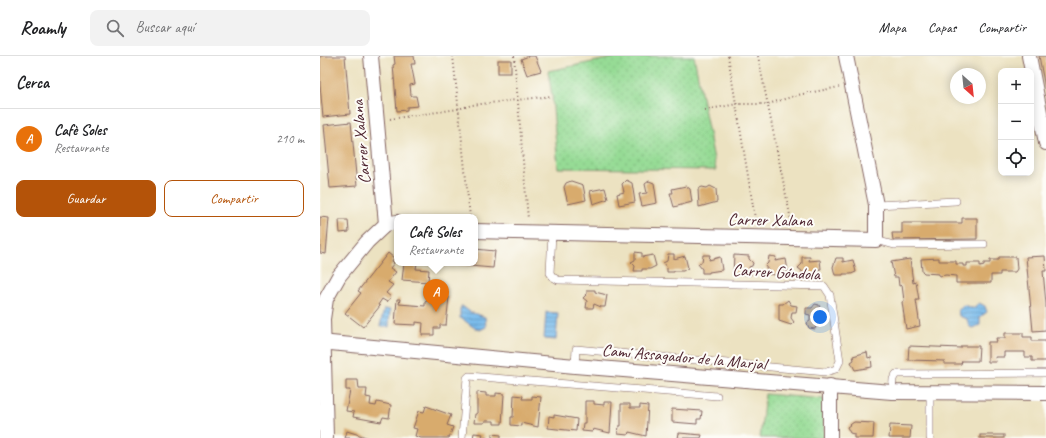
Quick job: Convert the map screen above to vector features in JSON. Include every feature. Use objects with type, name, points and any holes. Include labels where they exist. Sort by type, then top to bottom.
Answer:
[{"type":"street","name":"Carrer Xalana","points":[[326,438],[322,342],[324,309],[330,289],[350,260],[392,223],[376,121],[371,56]]},
{"type":"street","points":[[846,56],[876,205],[876,240]]},
{"type":"street","points":[[1029,56],[1046,143]]},
{"type":"street","name":"Carrer Xalana","points":[[478,231],[876,240]]},
{"type":"street","name":"Camí Assagador de la Marjal","points":[[322,342],[575,366],[892,392],[930,394],[1046,393]]},
{"type":"street","points":[[830,386],[830,438]]},
{"type":"lane","points":[[876,205],[956,201]]},
{"type":"lane","name":"Carrer Góndola","points":[[552,233],[550,273],[558,280],[824,286],[830,295],[840,361],[836,369],[826,372],[576,349],[575,366]]},
{"type":"lane","points":[[876,240],[894,245],[984,244]]},
{"type":"lane","points":[[892,392],[893,379],[896,374],[1046,372]]},
{"type":"lane","points":[[462,438],[466,378],[469,376],[716,396]]},
{"type":"lane","points":[[930,394],[930,438]]},
{"type":"path","points":[[453,56],[470,214]]},
{"type":"path","points":[[514,56],[530,232]]},
{"type":"path","points":[[728,56],[758,238]]},
{"type":"path","points":[[758,56],[794,238]]},
{"type":"path","points":[[705,110],[737,104],[768,104],[798,95],[851,84]]},
{"type":"path","points":[[376,121],[458,109],[472,105],[552,96]]},
{"type":"green space","points":[[622,56],[694,56],[716,170],[558,168],[552,96],[548,71]]},
{"type":"green space","points":[[765,394],[824,399],[824,438],[760,438]]},
{"type":"water","points":[[979,303],[985,306],[987,312],[980,317],[980,325],[972,328],[969,326],[967,319],[959,316],[958,311],[963,305],[973,308]]},
{"type":"water","points":[[462,306],[470,312],[485,317],[486,327],[480,330],[477,329],[460,318],[460,310]]},
{"type":"water","points":[[384,309],[390,310],[389,327],[380,326]]},
{"type":"water","points":[[546,312],[558,313],[556,340],[544,339]]},
{"type":"building","points":[[320,56],[345,56],[350,114],[323,117],[320,85]]},
{"type":"building","points":[[394,56],[414,56],[415,64],[411,64],[415,84],[410,85],[411,95],[416,96],[418,106],[407,107],[407,110],[397,111],[393,65],[395,64]]},
{"type":"building","points":[[529,56],[535,56],[541,71],[527,75],[521,59]]},
{"type":"building","points":[[1039,56],[1046,56],[1046,88],[1045,88]]},
{"type":"building","points":[[498,60],[511,60],[511,73],[498,73]]},
{"type":"building","points":[[351,122],[357,186],[330,188],[324,125]]},
{"type":"building","points":[[626,180],[632,183],[635,202],[619,205],[617,194],[624,192],[622,184]]},
{"type":"building","points":[[571,181],[583,185],[586,200],[568,204],[564,187],[566,183]]},
{"type":"building","points":[[649,181],[654,183],[657,203],[642,206],[639,194],[647,193],[645,184]]},
{"type":"building","points":[[686,186],[690,189],[692,202],[674,207],[670,193],[673,193],[672,189]]},
{"type":"building","points":[[710,186],[716,189],[717,202],[699,207],[698,189],[702,187],[707,188]]},
{"type":"building","points":[[605,188],[608,199],[593,204],[590,191]]},
{"type":"building","points":[[320,217],[329,218],[326,254],[320,253]]},
{"type":"building","points":[[962,218],[977,218],[977,239],[893,240],[892,233],[902,233],[902,223],[962,223]]},
{"type":"building","points":[[339,220],[348,220],[349,232],[340,233]]},
{"type":"building","points":[[478,249],[495,251],[493,268],[470,266],[478,266]]},
{"type":"building","points":[[635,252],[642,253],[642,257],[653,255],[656,266],[650,269],[642,269],[642,271],[634,271],[635,266],[631,262],[635,260]]},
{"type":"building","points":[[388,253],[394,258],[392,261],[394,263],[390,268],[396,272],[388,282],[393,285],[386,293],[391,297],[387,302],[382,299],[378,305],[380,306],[363,327],[345,313],[361,293],[358,291]]},
{"type":"building","points":[[668,254],[674,254],[674,259],[685,256],[688,268],[683,271],[667,272],[667,268],[663,263],[667,261]]},
{"type":"building","points":[[703,255],[710,255],[709,260],[720,257],[722,270],[702,273],[702,269],[698,264],[702,262]]},
{"type":"building","points":[[734,255],[749,256],[749,259],[753,263],[752,266],[749,267],[751,275],[733,274]]},
{"type":"building","points":[[769,256],[776,257],[775,261],[786,259],[788,271],[775,275],[768,274],[768,270],[765,266],[768,263]]},
{"type":"building","points":[[1045,256],[1046,271],[1043,271],[1046,304],[1046,330],[1033,331],[1026,257]]},
{"type":"building","points":[[802,257],[810,257],[809,261],[820,260],[821,269],[819,269],[819,274],[802,276],[802,271],[798,268],[802,264]]},
{"type":"building","points":[[999,257],[1016,257],[1017,269],[1015,272],[1000,272],[1000,275],[991,275],[991,283],[956,283],[956,276],[939,276],[939,274],[924,273],[922,271],[921,259],[939,258],[939,261],[956,261],[956,264],[963,264],[963,266],[967,266],[967,263],[980,263],[980,266],[984,265],[984,263],[990,263],[990,260],[998,260]]},
{"type":"building","points":[[836,258],[843,258],[843,262],[853,260],[856,272],[851,274],[835,275],[833,267]]},
{"type":"building","points":[[910,259],[913,283],[916,282],[919,300],[916,300],[920,326],[906,329],[902,302],[904,301],[902,285],[899,286],[898,277],[894,277],[891,262]]},
{"type":"building","points":[[404,266],[416,266],[416,269],[429,270],[428,282],[402,280]]},
{"type":"building","points":[[587,290],[595,290],[595,292],[607,295],[605,307],[594,304],[593,308],[586,308],[587,301],[583,298],[587,294]]},
{"type":"building","points":[[429,296],[449,297],[446,325],[440,325],[440,328],[434,328],[434,335],[422,335],[423,323],[416,322],[416,325],[395,324],[397,299],[400,299],[399,304],[425,306],[425,301],[428,301]]},
{"type":"building","points":[[788,300],[791,305],[797,306],[796,312],[792,312],[791,318],[794,322],[791,325],[779,321],[779,304],[783,304]]},
{"type":"building","points":[[815,304],[819,305],[820,309],[824,309],[821,326],[816,326],[815,329],[809,328],[807,323],[810,321],[810,315],[806,314],[806,308],[812,308]]},
{"type":"building","points":[[1005,333],[1023,333],[1023,337],[1032,337],[1032,341],[1046,341],[1046,361],[1032,361],[1032,357],[1025,357],[1025,352],[1004,352],[1004,357],[995,357],[996,362],[988,362],[988,342],[997,342],[996,338],[1005,338]]},
{"type":"building","points":[[909,346],[961,348],[961,346],[979,346],[978,361],[962,361],[961,364],[944,364],[944,361],[908,360]]},
{"type":"building","points":[[867,352],[868,358],[871,357],[872,367],[855,370],[851,362],[854,360],[853,356]]},
{"type":"building","points":[[346,380],[358,380],[359,389],[367,389],[366,397],[371,398],[370,405],[376,406],[377,402],[391,405],[389,418],[383,417],[381,422],[353,417],[354,412],[346,411],[350,390],[346,390]]},
{"type":"building","points":[[477,392],[486,393],[486,396],[496,396],[496,393],[504,394],[502,424],[494,424],[494,421],[474,423],[475,414],[477,414]]},
{"type":"building","points":[[514,395],[523,396],[522,399],[532,399],[532,396],[541,397],[538,427],[521,423],[521,426],[511,425]]},
{"type":"building","points":[[585,401],[594,401],[594,404],[604,405],[604,402],[612,402],[610,433],[593,429],[592,432],[582,431],[583,423],[585,423]]},
{"type":"building","points":[[621,404],[630,404],[630,408],[640,408],[640,405],[648,406],[646,436],[629,432],[628,435],[618,434],[619,426],[621,426]]},
{"type":"building","points":[[426,406],[451,415],[447,425],[453,427],[449,438],[421,438],[415,436],[417,429],[413,428],[419,411],[424,412]]},
{"type":"building","points":[[672,409],[702,411],[701,419],[697,419],[697,424],[672,422]]},
{"type":"building","points":[[554,415],[577,419],[576,431],[548,428],[549,416],[554,417]]},
{"type":"building","points":[[854,422],[874,423],[873,438],[854,438],[854,434],[850,433],[847,427]]},
{"type":"building","points":[[890,425],[911,426],[910,438],[889,438]]},
{"type":"building","points":[[347,431],[369,438],[345,438]]},
{"type":"building","points":[[474,433],[483,434],[482,436],[487,438],[473,438]]},
{"type":"building","points":[[679,433],[702,435],[701,438],[678,438]]},
{"type":"building","points":[[492,434],[501,435],[501,438],[492,438]]},
{"type":"building","points":[[980,435],[1004,435],[1004,438],[980,438]]},
{"type":"place","name":"Cafè Soles","points":[[436,312]]}]
